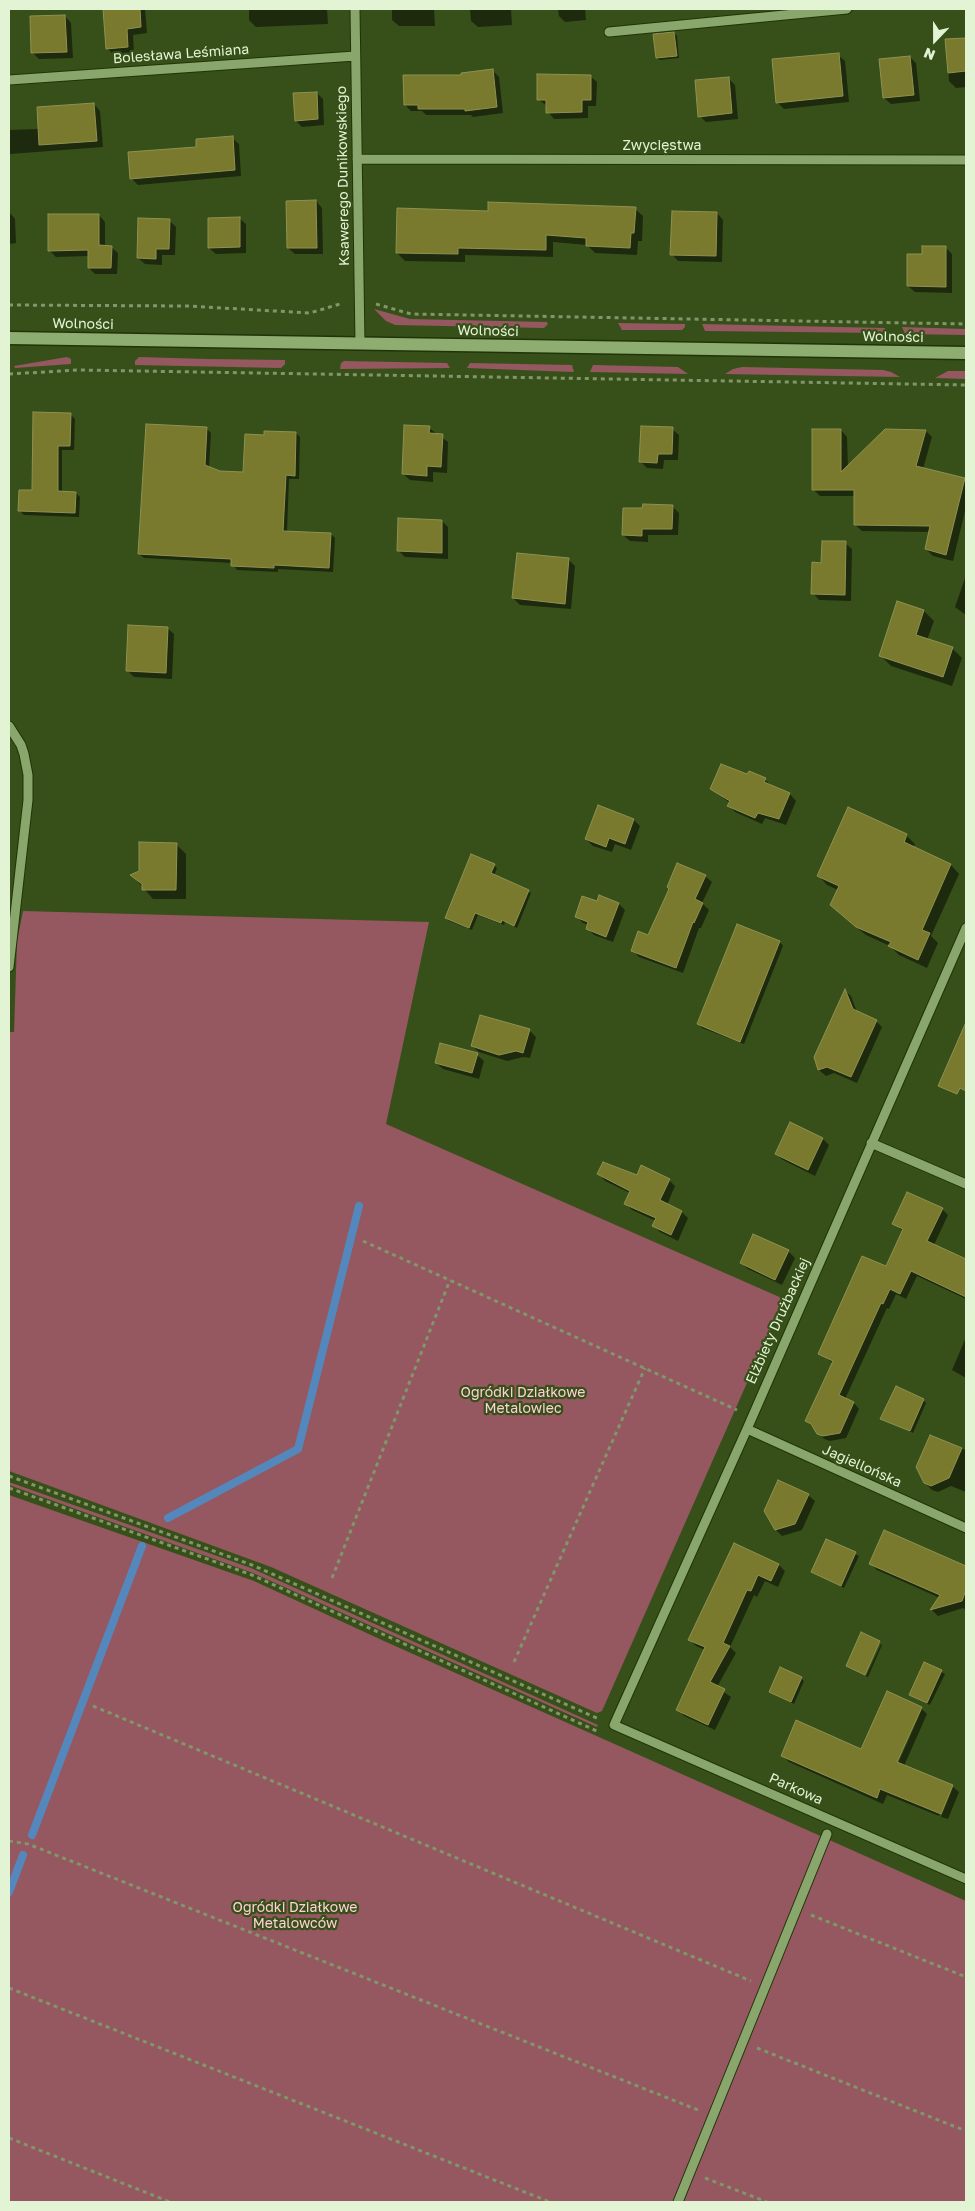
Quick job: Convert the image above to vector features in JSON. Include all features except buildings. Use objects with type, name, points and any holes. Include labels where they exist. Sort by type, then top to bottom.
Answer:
[{"type":"main road","name":"Wolności","points":[[9,338],[966,353]]},
{"type":"street","name":"Ksawerego Dunikowskiego","points":[[355,9],[360,344]]},
{"type":"street","points":[[609,32],[847,9]]},
{"type":"street","name":"Bolesława Leśmiana","points":[[9,80],[355,56]]},
{"type":"street","name":"Zwycięstwa","points":[[357,159],[966,160]]},
{"type":"street","points":[[9,726],[21,745],[28,775],[28,800],[12,910],[9,967]]},
{"type":"street","name":"Elżbiety Drużbackiej","points":[[614,1724],[752,1416],[966,928]]},
{"type":"street","points":[[871,1143],[966,1184]]},
{"type":"street","name":"Jagiellońska","points":[[746,1429],[966,1528]]},
{"type":"street","name":"Parkowa","points":[[614,1724],[966,1879]]},
{"type":"street","points":[[678,2202],[827,1834]]},
{"type":"path","points":[[9,305],[187,306],[310,313],[346,301],[359,301],[370,302],[411,314],[966,324]]},
{"type":"path","points":[[9,374],[79,370],[966,385]]},
{"type":"path","points":[[363,1240],[752,1416]]},
{"type":"path","points":[[332,1578],[450,1280]]},
{"type":"path","points":[[514,1662],[645,1368]]},
{"type":"path","points":[[9,1476],[252,1564],[614,1724]]},
{"type":"path","points":[[9,1488],[252,1576],[599,1732]]},
{"type":"path","points":[[93,1706],[765,1987]]},
{"type":"path","points":[[9,1842],[28,1844],[713,2116]]},
{"type":"path","points":[[797,1909],[966,1977]]},
{"type":"path","points":[[9,1988],[550,2202]]},
{"type":"path","points":[[743,2042],[966,2131]]},
{"type":"path","points":[[9,2138],[170,2202]]},
{"type":"path","points":[[691,2167],[706,2179],[767,2202]]},
{"type":"green space","points":[[374,309],[410,319],[547,322],[548,324],[544,328],[395,325],[386,321]]},
{"type":"green space","points":[[618,323],[685,324],[685,327],[682,330],[622,330]]},
{"type":"green space","points":[[702,324],[885,328],[885,330],[881,333],[705,331]]},
{"type":"green space","points":[[902,327],[966,329],[966,335],[905,334]]},
{"type":"green space","points":[[67,357],[71,359],[71,364],[15,368],[14,366]]},
{"type":"green space","points":[[139,357],[285,360],[285,364],[281,368],[135,365],[135,361]]},
{"type":"green space","points":[[344,361],[447,363],[450,368],[340,369],[341,363]]},
{"type":"green space","points":[[470,363],[572,365],[574,372],[467,368]]},
{"type":"green space","points":[[593,365],[678,367],[688,374],[590,372]]},
{"type":"green space","points":[[742,367],[883,370],[900,377],[725,374],[733,369]]},
{"type":"green space","points":[[948,371],[966,371],[966,379],[935,378]]},
{"type":"green space","name":"Ogródki Działkowe Metalowiec","points":[[23,911],[429,922],[386,1124],[784,1299],[602,1711],[597,1713],[271,1567],[9,1471],[9,1032],[14,1032],[17,941]]},
{"type":"green space","points":[[9,1482],[251,1568],[598,1725],[597,1727],[253,1573],[9,1485]]},
{"type":"green space","name":"Ogródki Działkowe Metalowców","points":[[9,1495],[254,1581],[966,1901],[966,2202],[9,2202]]},
{"type":"waterway","points":[[168,1518],[298,1449],[359,1206]]},
{"type":"waterway","points":[[32,1835],[142,1546]]},
{"type":"waterway","points":[[9,1892],[23,1855]]}]
